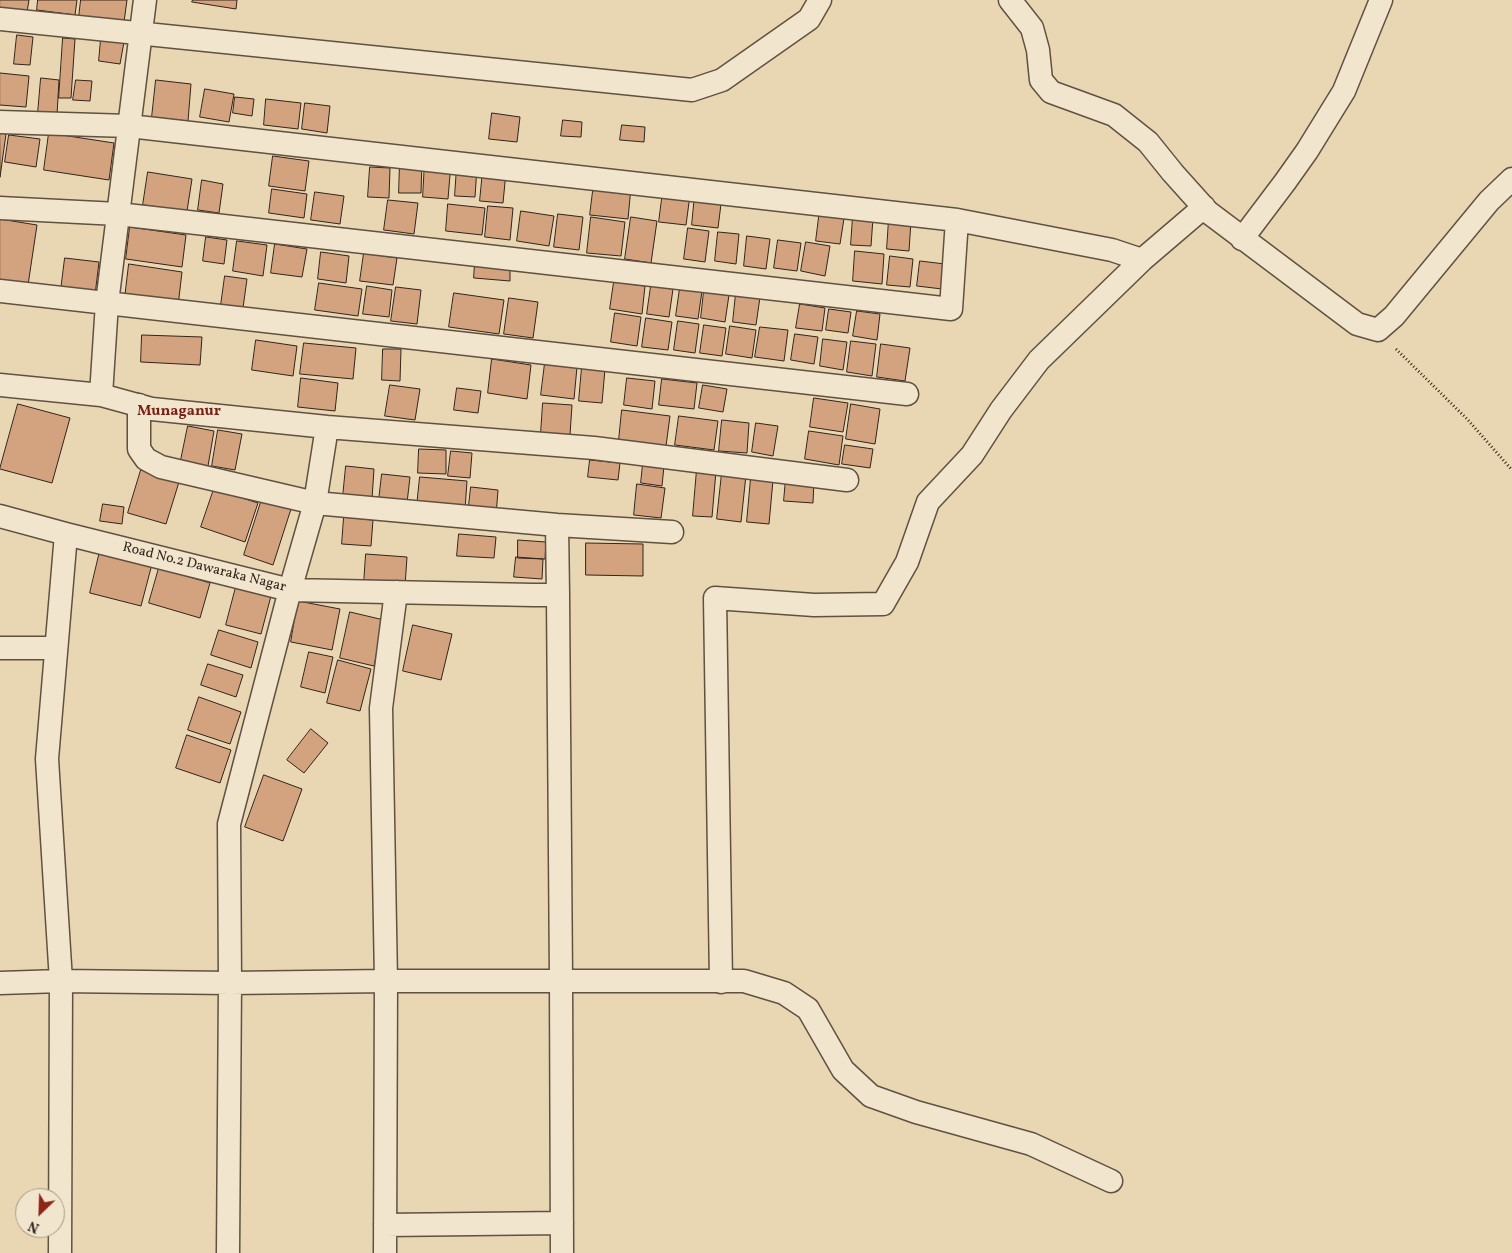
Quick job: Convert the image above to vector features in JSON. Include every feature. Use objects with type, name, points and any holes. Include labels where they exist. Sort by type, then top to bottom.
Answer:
[{"type":"street","points":[[101,395],[107,303],[145,0]]},
{"type":"street","points":[[0,19],[692,90],[722,80],[809,19],[820,0]]},
{"type":"street","points":[[1010,0],[1032,28],[1038,50],[1040,80],[1051,92],[1114,115],[1148,142],[1173,174],[1204,207],[1356,324],[1378,330],[1394,316],[1490,201],[1512,179]]},
{"type":"street","points":[[1242,238],[1301,159],[1344,91],[1382,0]]},
{"type":"street","points":[[0,122],[129,126],[957,220],[1112,250],[1142,260]]},
{"type":"street","points":[[721,982],[715,598],[814,605],[883,604],[907,562],[928,502],[972,455],[1001,410],[1039,360],[1142,260],[1204,207]]},
{"type":"street","points":[[0,208],[118,214],[951,309],[957,220]]},
{"type":"street","points":[[0,290],[906,394]]},
{"type":"street","points":[[0,385],[101,395],[152,409],[327,427],[594,448],[847,480]]},
{"type":"street","points":[[139,405],[140,448],[146,459],[161,467],[315,503],[558,525],[672,532]]},
{"type":"street","points":[[228,1253],[229,824],[290,590],[315,503],[327,427]]},
{"type":"street","name":"Road No.2 Dawaraka Nagar","points":[[0,516],[290,590],[558,595]]},
{"type":"street","points":[[558,525],[562,1253]]},
{"type":"street","points":[[60,1253],[62,981],[48,759],[66,534]]},
{"type":"street","points":[[385,1253],[386,981],[381,708],[396,592]]},
{"type":"street","points":[[0,648],[56,648]]},
{"type":"street","points":[[0,983],[62,981],[230,983],[561,980],[744,981],[784,993],[808,1009],[843,1070],[871,1096],[916,1112],[1031,1144],[1111,1181]]},
{"type":"street","points":[[385,1225],[562,1223]]},
{"type":"path","points":[[1378,330],[1468,420],[1512,470]]},
{"type":"building","points":[[0,0],[29,0],[27,12],[0,8]]},
{"type":"building","points":[[38,0],[77,0],[75,15],[37,10]]},
{"type":"building","points":[[81,0],[127,0],[124,22],[79,17]]},
{"type":"building","points":[[193,0],[237,0],[236,9],[192,2]]},
{"type":"building","points":[[17,35],[33,37],[30,65],[14,64]]},
{"type":"building","points":[[63,38],[75,39],[71,98],[59,98]]},
{"type":"building","points":[[101,39],[124,42],[120,64],[99,61]]},
{"type":"building","points":[[0,73],[29,76],[26,107],[0,105]]},
{"type":"building","points":[[41,78],[59,80],[57,115],[38,113]]},
{"type":"building","points":[[76,80],[92,81],[90,101],[73,100]]},
{"type":"building","points":[[156,80],[191,84],[188,121],[152,117]]},
{"type":"building","points":[[205,89],[234,94],[229,122],[200,117]]},
{"type":"building","points":[[235,97],[254,99],[252,116],[233,113]]},
{"type":"building","points":[[266,99],[301,103],[298,129],[264,125]]},
{"type":"building","points":[[305,103],[330,106],[327,133],[302,129]]},
{"type":"building","points":[[492,113],[520,117],[517,142],[489,139]]},
{"type":"building","points":[[563,120],[582,122],[581,137],[561,136]]},
{"type":"building","points":[[622,125],[645,127],[644,142],[620,140]]},
{"type":"building","points":[[0,133],[6,134],[0,177]]},
{"type":"building","points":[[49,133],[114,143],[109,180],[44,170]]},
{"type":"building","points":[[9,135],[40,139],[36,167],[5,162]]},
{"type":"building","points":[[273,156],[309,161],[305,191],[269,186]]},
{"type":"building","points":[[425,161],[451,163],[448,199],[423,197]]},
{"type":"building","points":[[400,162],[422,162],[421,193],[399,193]]},
{"type":"building","points":[[457,166],[477,167],[475,197],[455,196]]},
{"type":"building","points":[[370,167],[390,168],[389,198],[368,197]]},
{"type":"building","points":[[483,170],[506,172],[503,203],[480,201]]},
{"type":"building","points":[[148,172],[192,179],[187,211],[143,205]]},
{"type":"building","points":[[202,180],[223,184],[219,213],[198,210]]},
{"type":"building","points":[[594,183],[631,187],[628,219],[590,215]]},
{"type":"building","points":[[272,189],[307,194],[304,218],[269,213]]},
{"type":"building","points":[[663,191],[690,195],[686,225],[659,222]]},
{"type":"building","points":[[315,192],[344,196],[340,224],[311,220]]},
{"type":"building","points":[[695,194],[722,196],[718,228],[692,225]]},
{"type":"building","points":[[388,200],[418,203],[414,234],[384,230]]},
{"type":"building","points":[[448,204],[485,208],[482,235],[446,231]]},
{"type":"building","points":[[488,206],[513,208],[510,240],[485,237]]},
{"type":"building","points":[[820,209],[845,212],[840,244],[816,241]]},
{"type":"building","points":[[521,211],[554,216],[549,246],[517,241]]},
{"type":"building","points":[[558,214],[583,217],[579,250],[554,247]]},
{"type":"building","points":[[853,216],[873,218],[871,246],[851,245]]},
{"type":"building","points":[[591,217],[625,222],[621,256],[587,253]]},
{"type":"building","points":[[631,217],[657,221],[651,263],[625,259]]},
{"type":"building","points":[[0,219],[37,225],[28,285],[0,281]]},
{"type":"building","points":[[889,219],[911,221],[909,251],[887,249]]},
{"type":"building","points":[[130,227],[186,235],[182,267],[126,259]]},
{"type":"building","points":[[688,228],[709,231],[705,262],[684,259]]},
{"type":"building","points":[[718,232],[739,234],[736,264],[715,261]]},
{"type":"building","points":[[747,236],[770,239],[766,269],[744,266]]},
{"type":"building","points":[[206,237],[227,240],[224,264],[203,261]]},
{"type":"building","points":[[778,240],[801,243],[797,271],[774,268]]},
{"type":"building","points":[[237,241],[267,245],[263,276],[233,271]]},
{"type":"building","points":[[806,242],[830,246],[825,276],[801,271]]},
{"type":"building","points":[[275,244],[307,249],[302,277],[271,273]]},
{"type":"building","points":[[855,251],[884,254],[882,284],[853,281]]},
{"type":"building","points":[[321,252],[349,256],[346,283],[318,279]]},
{"type":"building","points":[[364,253],[397,258],[393,285],[360,281]]},
{"type":"building","points":[[890,256],[913,259],[910,287],[887,285]]},
{"type":"building","points":[[65,258],[99,262],[95,295],[61,290]]},
{"type":"building","points":[[920,261],[945,264],[942,289],[917,286]]},
{"type":"building","points":[[475,263],[510,265],[510,281],[474,278]]},
{"type":"building","points":[[129,264],[182,272],[178,306],[125,298]]},
{"type":"building","points":[[225,276],[247,279],[243,308],[221,305]]},
{"type":"building","points":[[614,282],[645,286],[642,314],[610,309]]},
{"type":"building","points":[[319,283],[362,289],[358,316],[315,310]]},
{"type":"building","points":[[367,286],[392,290],[389,317],[363,314]]},
{"type":"building","points":[[651,286],[673,289],[669,317],[647,314]]},
{"type":"building","points":[[396,287],[421,290],[417,324],[391,321]]},
{"type":"building","points":[[680,288],[702,291],[698,319],[676,316]]},
{"type":"building","points":[[704,291],[729,295],[725,322],[701,318]]},
{"type":"building","points":[[454,293],[504,300],[499,334],[449,327]]},
{"type":"building","points":[[736,293],[760,297],[756,325],[733,322]]},
{"type":"building","points":[[509,298],[538,302],[533,338],[504,334]]},
{"type":"building","points":[[800,304],[825,308],[822,331],[796,328]]},
{"type":"building","points":[[829,309],[851,312],[848,333],[826,330]]},
{"type":"building","points":[[857,311],[880,314],[877,340],[853,336]]},
{"type":"building","points":[[615,313],[641,317],[637,346],[611,342]]},
{"type":"building","points":[[646,318],[672,322],[668,350],[642,347]]},
{"type":"building","points":[[678,321],[699,324],[695,353],[674,350]]},
{"type":"building","points":[[704,325],[726,328],[722,356],[700,353]]},
{"type":"building","points":[[730,326],[756,330],[752,358],[726,354]]},
{"type":"building","points":[[760,327],[788,330],[784,361],[755,357]]},
{"type":"building","points":[[795,334],[818,337],[814,364],[791,360]]},
{"type":"building","points":[[142,335],[202,337],[200,365],[141,362]]},
{"type":"building","points":[[823,339],[847,342],[843,370],[820,366]]},
{"type":"building","points":[[256,340],[297,346],[293,376],[252,370]]},
{"type":"building","points":[[851,341],[876,344],[872,376],[847,372]]},
{"type":"building","points":[[304,343],[356,348],[353,379],[300,374]]},
{"type":"building","points":[[881,344],[910,348],[905,381],[877,377]]},
{"type":"building","points":[[383,349],[401,349],[400,381],[382,380]]},
{"type":"building","points":[[492,359],[531,365],[527,399],[488,393]]},
{"type":"building","points":[[545,363],[577,367],[574,399],[541,395]]},
{"type":"building","points":[[582,367],[605,369],[602,403],[579,401]]},
{"type":"building","points":[[301,378],[338,383],[335,411],[298,407]]},
{"type":"building","points":[[627,378],[655,381],[652,409],[624,405]]},
{"type":"building","points":[[662,379],[697,383],[694,409],[659,405]]},
{"type":"building","points":[[390,385],[420,389],[415,420],[385,416]]},
{"type":"building","points":[[703,385],[727,389],[723,412],[699,408]]},
{"type":"building","points":[[457,388],[481,391],[478,413],[454,410]]},
{"type":"building","points":[[814,398],[848,403],[843,432],[810,427]]},
{"type":"building","points":[[543,403],[572,405],[570,435],[541,433]]},
{"type":"building","points":[[18,404],[70,418],[52,483],[0,469]]},
{"type":"building","points":[[851,404],[880,409],[875,444],[846,439]]},
{"type":"building","points":[[622,410],[670,416],[666,446],[619,440]]},
{"type":"building","points":[[679,416],[718,421],[714,450],[675,445]]},
{"type":"building","points":[[722,420],[749,423],[747,453],[719,451]]},
{"type":"building","points":[[756,423],[778,426],[773,456],[752,452]]},
{"type":"building","points":[[188,426],[214,431],[208,466],[181,460]]},
{"type":"building","points":[[218,430],[242,434],[235,470],[212,466]]},
{"type":"building","points":[[809,431],[843,436],[839,465],[805,459]]},
{"type":"building","points":[[845,445],[873,449],[870,468],[842,464]]},
{"type":"building","points":[[419,449],[446,450],[446,474],[418,473]]},
{"type":"building","points":[[451,451],[472,453],[470,478],[448,476]]},
{"type":"building","points":[[590,460],[620,463],[618,480],[588,477]]},
{"type":"building","points":[[643,464],[664,466],[662,486],[641,483]]},
{"type":"building","points":[[346,466],[374,469],[372,499],[343,497]]},
{"type":"building","points":[[697,469],[716,471],[712,517],[693,516]]},
{"type":"building","points":[[141,470],[179,482],[166,524],[128,513]]},
{"type":"building","points":[[722,473],[746,475],[741,522],[717,519]]},
{"type":"building","points":[[382,474],[410,477],[407,503],[379,500]]},
{"type":"building","points":[[420,477],[467,481],[465,510],[417,506]]},
{"type":"building","points":[[751,478],[773,480],[769,524],[747,522]]},
{"type":"building","points":[[786,478],[814,480],[813,503],[784,501]]},
{"type":"building","points":[[637,484],[665,488],[661,518],[634,515]]},
{"type":"building","points":[[471,487],[498,490],[496,516],[468,514]]},
{"type":"building","points":[[214,489],[258,503],[245,542],[201,527]]},
{"type":"building","points":[[262,499],[291,509],[273,565],[244,555]]},
{"type":"building","points":[[103,504],[124,507],[122,524],[100,521]]},
{"type":"building","points":[[344,517],[373,520],[371,546],[342,544]]},
{"type":"building","points":[[459,534],[496,537],[494,558],[457,556]]},
{"type":"building","points":[[518,540],[546,542],[545,559],[518,558]]},
{"type":"building","points":[[586,543],[643,544],[643,576],[586,575]]},
{"type":"building","points":[[100,551],[152,564],[141,606],[90,593]]},
{"type":"building","points":[[366,554],[407,557],[405,586],[364,584]]},
{"type":"building","points":[[516,557],[543,559],[542,579],[514,577]]},
{"type":"building","points":[[159,568],[210,583],[200,618],[149,603]]},
{"type":"building","points":[[236,587],[271,596],[261,634],[226,625]]},
{"type":"building","points":[[298,601],[340,609],[332,650],[291,642]]},
{"type":"building","points":[[350,612],[384,620],[374,666],[340,658]]},
{"type":"building","points":[[413,625],[452,634],[441,680],[403,671]]},
{"type":"building","points":[[219,630],[258,642],[251,668],[211,655]]},
{"type":"building","points":[[309,652],[333,657],[325,693],[301,687]]},
{"type":"building","points":[[338,660],[371,669],[360,711],[327,703]]},
{"type":"building","points":[[208,664],[243,675],[236,697],[201,685]]},
{"type":"building","points":[[199,697],[241,712],[230,744],[188,730]]},
{"type":"building","points":[[311,729],[328,743],[304,773],[287,760]]},
{"type":"building","points":[[187,735],[231,750],[220,783],[176,768]]},
{"type":"building","points":[[264,775],[302,789],[283,841],[245,827]]},
{"type":"district","name":"Munaganur","points":[[179,412]]}]
